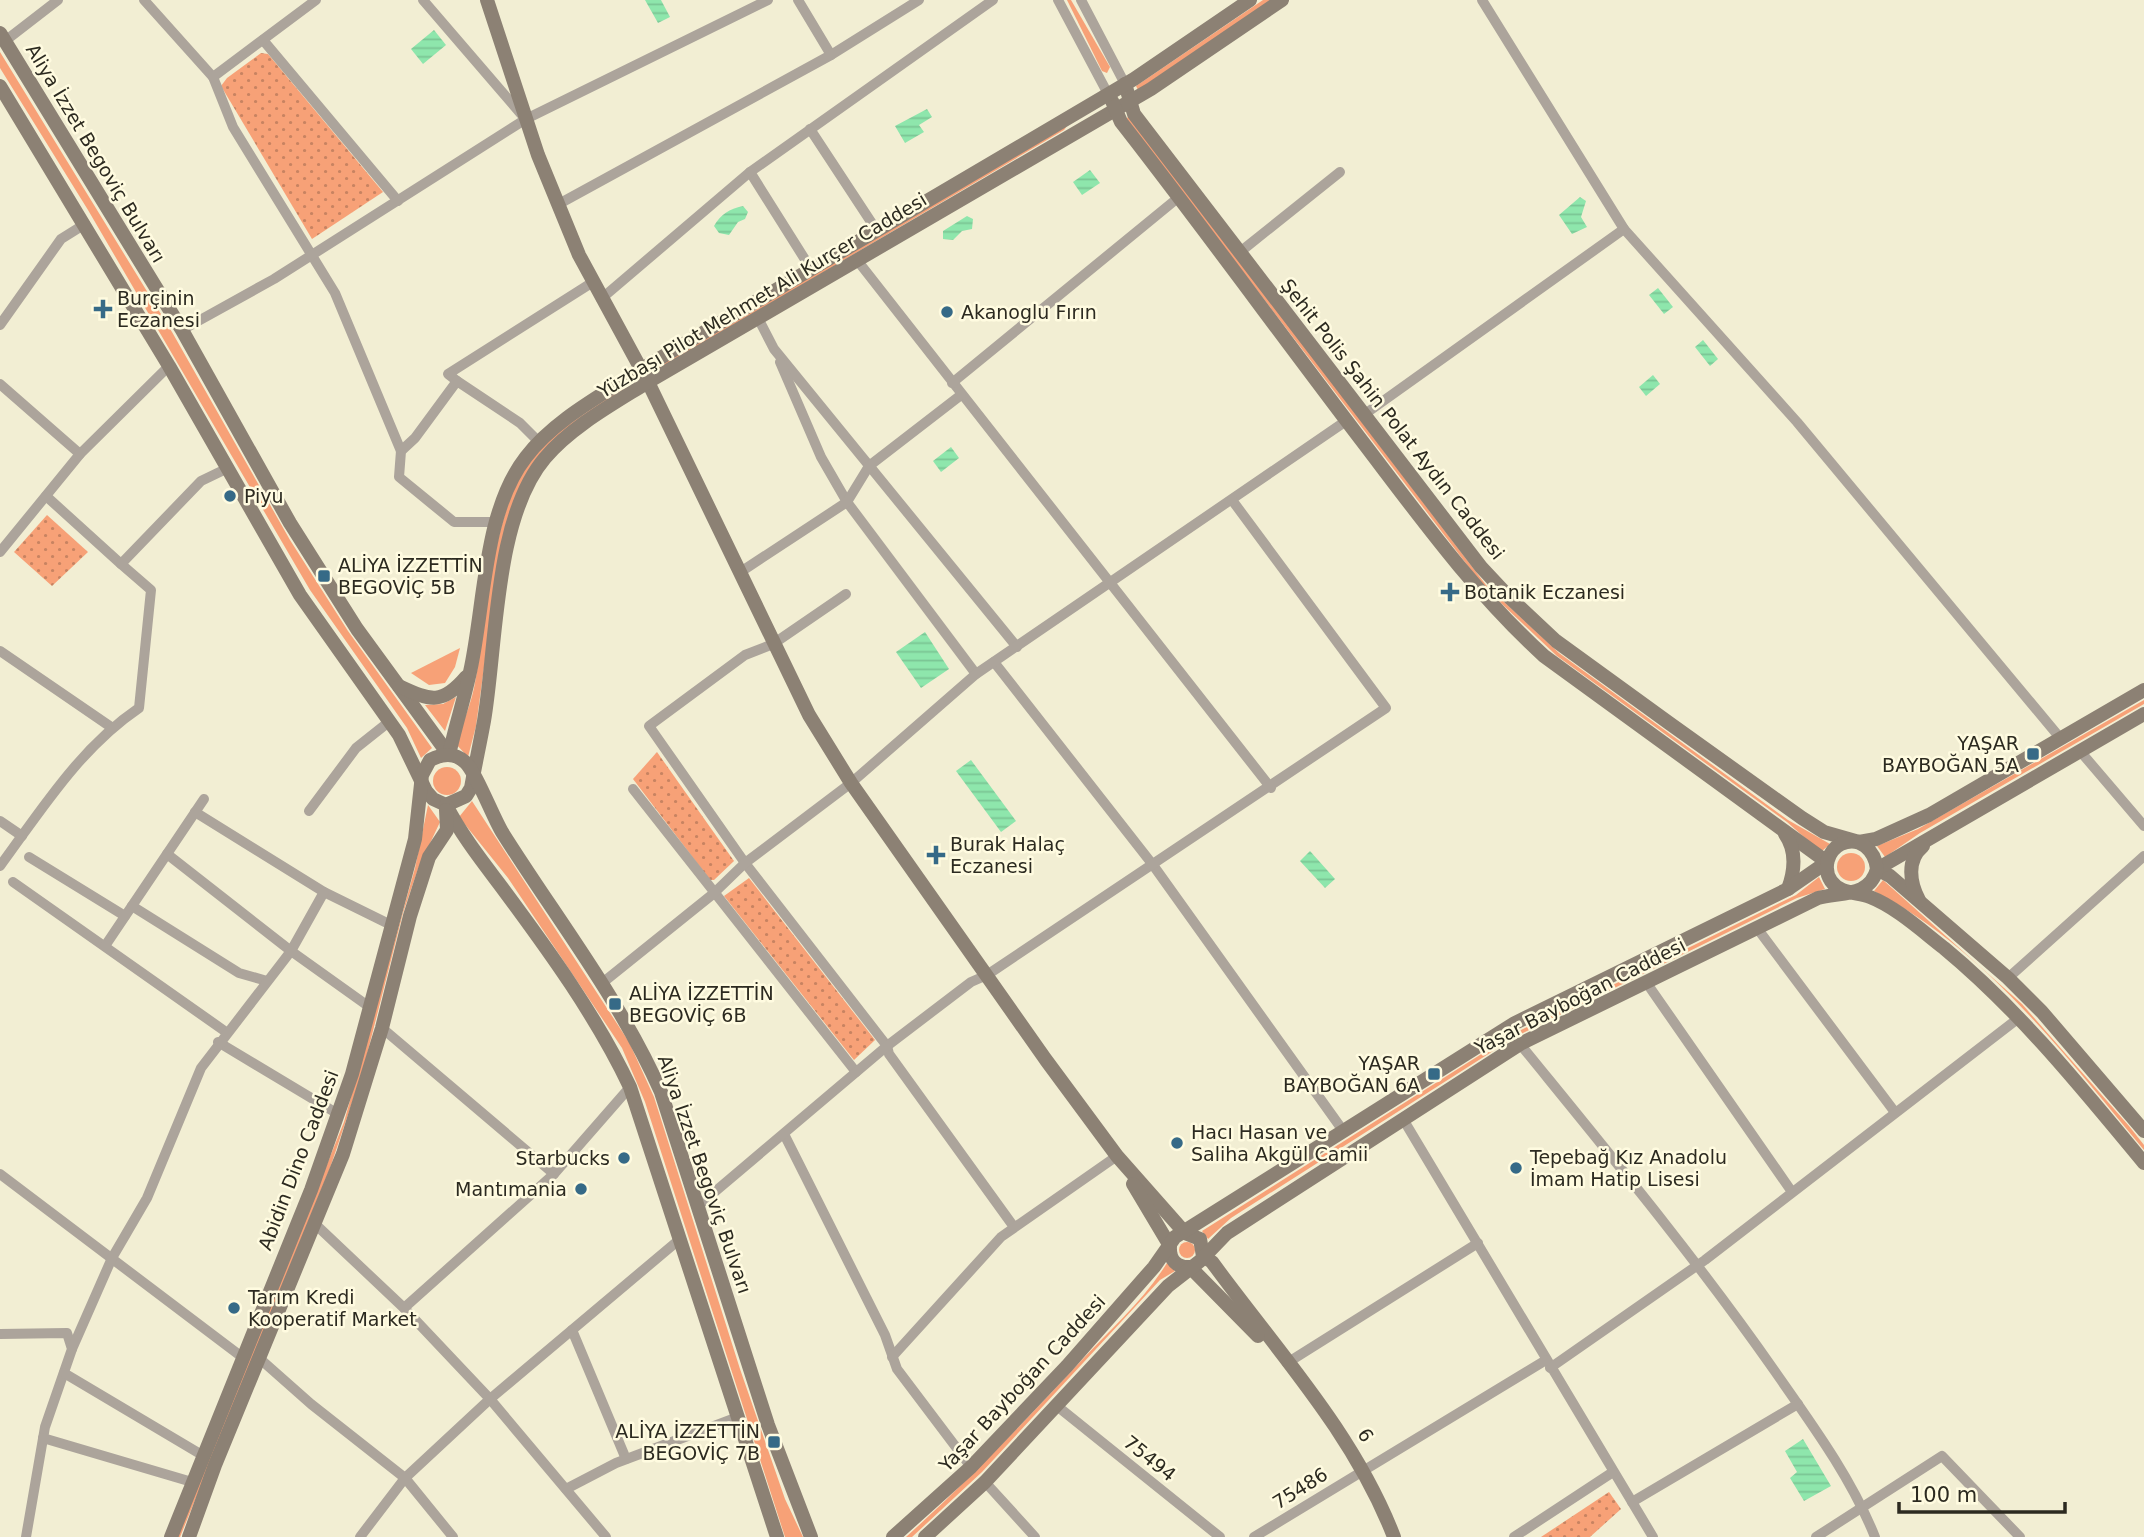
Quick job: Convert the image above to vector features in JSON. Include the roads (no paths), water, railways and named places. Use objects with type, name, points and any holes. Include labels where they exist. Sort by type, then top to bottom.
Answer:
[{"type":"main road","name":"Yüzbaşı Pilot Mehmet Ali Kurçer Caddesi","points":[[472,774],[484,721],[507,554],[527,484],[545,458],[569,435],[644,376],[811,269],[1125,84],[1250,0]]},
{"type":"main road","name":"Yüzbaşı Pilot Mehmet Ali Kurçer Caddesi","points":[[449,754],[470,671],[498,522],[512,478],[539,442],[563,422],[644,376],[758,318],[1115,110],[1282,0]]},
{"type":"main road","points":[[491,1],[526,119],[557,205],[601,299],[644,376],[809,715],[851,783],[1117,1156],[1170,1247],[1174,1262],[1190,1268],[1287,1363]]},
{"type":"main road","name":"Aliya İzzet Begoviç Bulvarı","points":[[2,37],[181,330],[290,523],[356,629],[449,754]]},
{"type":"main road","name":"Şehit Polis Şahin Polat Aydın Caddesi","points":[[1125,84],[1134,114],[1481,567],[1510,599],[1556,641],[1779,803],[1824,832],[1858,842]]},
{"type":"main road","points":[[0,86],[169,366],[300,595],[390,721],[413,760],[422,784],[433,799],[446,805],[463,837],[532,929],[613,1052],[630,1087],[777,1537]]},
{"type":"main road","name":"Şehit Polis Şahin Polat Aydın Caddesi","points":[[1108,94],[1121,122],[1346,421],[1467,579],[1503,618],[1544,656],[1827,862]]},
{"type":"main road","points":[[398,686],[438,700],[453,691],[470,671]]},
{"type":"main road","points":[[2144,690],[1929,815],[1876,839],[1841,844],[1834,849],[1827,862],[1830,880],[1850,892],[1870,897],[1917,927],[2020,1017],[2144,1163]]},
{"type":"main road","points":[[1850,892],[1865,888],[1877,869],[1941,830],[2144,714]]},
{"type":"main road","points":[[422,784],[422,773],[430,760],[449,754],[463,760],[472,774],[471,788],[466,796],[446,805]]},
{"type":"main road","name":"Aliya İzzet Begoviç Bulvarı","points":[[472,774],[506,838],[646,1057],[661,1092],[768,1424],[811,1537]]},
{"type":"main road","name":"Abidin Dino Caddesi","points":[[171,1537],[311,1190],[352,1073],[415,839],[422,784]]},
{"type":"main road","name":"Abidin Dino Caddesi","points":[[189,1537],[343,1154],[382,1028],[429,857],[447,830],[446,805]]},
{"type":"main road","points":[[1780,827],[1793,850],[1794,869],[1788,889]]},
{"type":"main road","points":[[1921,905],[1914,890],[1910,869],[1917,851],[1941,830]]},
{"type":"main road","points":[[1858,842],[1873,852],[1877,869],[2008,978],[2066,1039],[2143,1128]]},
{"type":"main road","name":"Yaşar Bayboğan Caddesi","points":[[1185,1233],[1515,1023],[1788,889],[1827,862]]},
{"type":"main road","name":"Yaşar Bayboğan Caddesi","points":[[1203,1256],[1227,1233],[1272,1202],[1520,1044],[1818,898],[1850,892]]},
{"type":"main road","points":[[1117,1156],[1185,1233],[1200,1239],[1203,1256],[1212,1262],[1287,1363]]},
{"type":"main road","points":[[1170,1247],[1175,1237],[1185,1233]]},
{"type":"main road","name":"Yaşar Bayboğan Caddesi","points":[[893,1537],[971,1467],[1067,1366],[1170,1247]]},
{"type":"main road","points":[[1190,1268],[1203,1256]]},
{"type":"main road","name":"Yaşar Bayboğan Caddesi","points":[[925,1537],[985,1482],[1168,1286],[1190,1268]]},
{"type":"main road","name":"6","points":[[1287,1363],[1342,1432],[1364,1469],[1394,1537]]},
{"type":"street","points":[[2,37],[58,0]]},
{"type":"street","points":[[144,0],[213,77],[233,127],[335,293],[401,451],[399,477],[454,522],[498,522]]},
{"type":"street","points":[[213,77],[316,0]]},
{"type":"street","points":[[423,0],[526,119]]},
{"type":"street","points":[[181,330],[312,255],[526,119],[768,0]]},
{"type":"street","points":[[799,0],[831,55]]},
{"type":"street","points":[[557,205],[831,55],[919,0]]},
{"type":"street","points":[[601,299],[750,172],[993,0]]},
{"type":"street","points":[[1058,0],[1108,94]]},
{"type":"street","points":[[1081,0],[1125,84]]},
{"type":"street","points":[[1482,0],[1624,229],[1797,422],[2061,739]]},
{"type":"street","points":[[263,40],[398,201]]},
{"type":"street","points":[[810,129],[877,231]]},
{"type":"street","points":[[750,172],[811,269]]},
{"type":"street","points":[[1240,252],[1340,172]]},
{"type":"street","points":[[952,383],[1179,197]]},
{"type":"street","points":[[0,325],[61,239],[85,224]]},
{"type":"street","points":[[1365,414],[1624,229]]},
{"type":"street","points":[[857,260],[1271,788]]},
{"type":"street","points":[[539,442],[520,422],[448,374],[593,282]]},
{"type":"street","points":[[758,318],[821,457],[847,502],[976,674]]},
{"type":"street","points":[[774,349],[1017,647]]},
{"type":"street","points":[[0,552],[80,454],[169,366]]},
{"type":"street","points":[[401,451],[415,438],[457,381]]},
{"type":"street","points":[[0,384],[80,454]]},
{"type":"street","points":[[739,573],[847,502],[869,466],[961,395]]},
{"type":"street","points":[[601,984],[713,894],[745,863],[851,783],[976,674],[1346,421]]},
{"type":"street","points":[[121,564],[201,481],[228,468]]},
{"type":"street","points":[[0,866],[71,771],[111,727],[139,708],[151,590],[46,496]]},
{"type":"street","points":[[698,1206],[887,1046],[971,982],[987,975],[1271,788],[1386,708],[1232,500]]},
{"type":"street","points":[[846,594],[773,644],[745,655],[649,726],[745,863],[887,1046],[1014,1227]]},
{"type":"street","points":[[0,651],[111,727]]},
{"type":"street","points":[[994,662],[1153,865],[1344,1132]]},
{"type":"street","points":[[309,811],[356,748],[390,721]]},
{"type":"street","points":[[2080,751],[2144,826]]},
{"type":"street","points":[[633,789],[856,1073]]},
{"type":"street","points":[[105,946],[204,799]]},
{"type":"street","points":[[195,812],[324,892],[391,925]]},
{"type":"street","points":[[0,821],[22,836]]},
{"type":"street","points":[[167,854],[291,951],[368,1006]]},
{"type":"street","points":[[2008,978],[2144,856]]},
{"type":"street","points":[[29,858],[125,916]]},
{"type":"street","points":[[12,882],[226,1032]]},
{"type":"street","points":[[26,1537],[43,1438],[72,1349],[112,1258],[147,1198],[201,1068],[218,1042],[291,951],[324,892]]},
{"type":"street","points":[[132,906],[239,974],[267,981]]},
{"type":"street","points":[[1756,928],[1895,1111]]},
{"type":"street","points":[[1646,982],[1792,1192]]},
{"type":"street","name":"75486","points":[[1254,1537],[1364,1469],[1548,1364],[1698,1265],[2020,1017]]},
{"type":"street","points":[[382,1028],[554,1174]]},
{"type":"street","points":[[218,1042],[338,1114]]},
{"type":"street","points":[[1520,1044],[1698,1265],[1798,1404],[1864,1508],[1875,1537]]},
{"type":"street","points":[[404,1308],[554,1174],[630,1087]]},
{"type":"street","points":[[1403,1119],[1653,1537]]},
{"type":"street","points":[[784,1134],[885,1335],[897,1369],[971,1467]]},
{"type":"street","points":[[892,1357],[1001,1237],[1117,1156]]},
{"type":"street","points":[[0,1174],[242,1357]]},
{"type":"street","points":[[314,1223],[404,1308],[490,1399],[606,1537]]},
{"type":"street","points":[[360,1537],[405,1478],[490,1399],[680,1239]]},
{"type":"street","points":[[1287,1363],[1478,1243]]},
{"type":"street","points":[[572,1330],[626,1459]]},
{"type":"street","points":[[0,1334],[66,1333],[72,1349]]},
{"type":"street","points":[[259,1358],[311,1404],[405,1478],[453,1537]]},
{"type":"street","points":[[64,1373],[202,1455]]},
{"type":"street","points":[[1632,1502],[1798,1404]]},
{"type":"street","name":"75494","points":[[1057,1406],[1220,1537]]},
{"type":"street","points":[[566,1489],[626,1459],[738,1417]]},
{"type":"street","points":[[43,1438],[192,1482]]},
{"type":"street","points":[[1816,1537],[1942,1456],[2020,1537]]},
{"type":"street","points":[[1514,1537],[1613,1472]]},
{"type":"street","points":[[985,1482],[1035,1537]]},
{"type":"place","name":"Burçinin Eczanesi","points":[[103,309]]},
{"type":"place","name":"Akanoglu Fırın","points":[[947,312]]},
{"type":"place","name":"Piyu","points":[[230,496]]},
{"type":"place","name":"ALİYA İZZETTİN BEGOVİÇ 5B","points":[[324,576]]},
{"type":"place","name":"Botanik Eczanesi","points":[[1450,592]]},
{"type":"place","name":"YAŞAR BAYBOĞAN 5A","points":[[2033,754]]},
{"type":"place","name":"Burak Halaç Eczanesi","points":[[936,855]]},
{"type":"place","name":"ALİYA İZZETTİN BEGOVİÇ 6B","points":[[615,1004]]},
{"type":"place","name":"YAŞAR BAYBOĞAN 6A","points":[[1434,1074]]},
{"type":"place","name":"Hacı Hasan ve Saliha Akgül Camii","points":[[1177,1143]]},
{"type":"place","name":"Starbucks","points":[[624,1158]]},
{"type":"place","name":"Tepebağ Kız Anadolu İmam Hatip Lisesi","points":[[1516,1168]]},
{"type":"place","name":"Mantımania","points":[[581,1189]]},
{"type":"place","name":"Tarım Kredi Kooperatif Market","points":[[234,1308]]},
{"type":"place","name":"ALİYA İZZETTİN BEGOVİÇ 7B","points":[[774,1442]]}]
